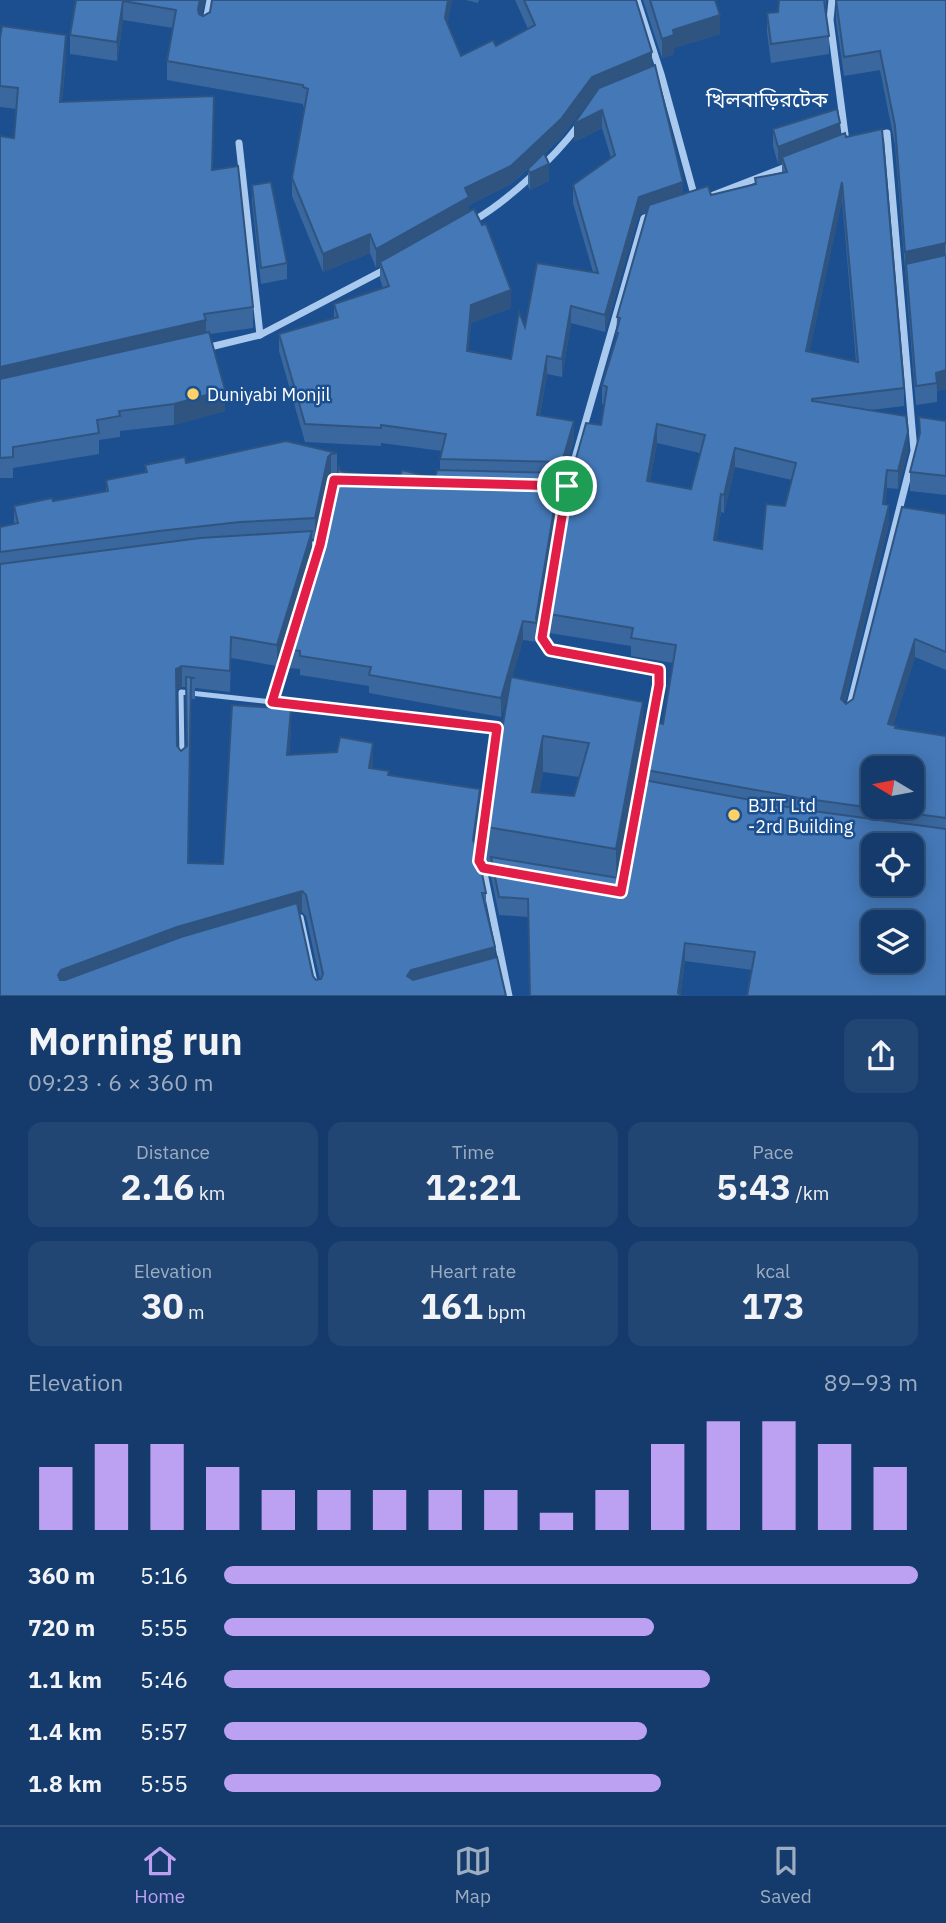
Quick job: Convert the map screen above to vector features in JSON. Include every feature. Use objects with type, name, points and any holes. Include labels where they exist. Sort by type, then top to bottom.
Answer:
[{"type":"street","points":[[205,29],[209,0]]},
{"type":"street","points":[[637,0],[661,74],[696,202]]},
{"type":"street","points":[[832,0],[830,20],[846,144]]},
{"type":"street","points":[[650,78],[661,74]]},
{"type":"street","points":[[469,223],[493,209],[566,142],[583,118]]},
{"type":"street","points":[[847,716],[914,451],[887,132],[867,138]]},
{"type":"street","points":[[834,149],[857,141]]},
{"type":"street","points":[[239,143],[260,335]]},
{"type":"street","points":[[683,206],[797,163]]},
{"type":"street","points":[[607,889],[621,892],[659,685],[659,670],[550,650],[542,638],[567,486],[644,218],[657,214]]},
{"type":"street","points":[[201,349],[260,335],[397,263]]},
{"type":"street","points":[[899,278],[911,275]]},
{"type":"street","points":[[347,480],[334,480],[320,545],[272,702],[497,728],[479,861],[483,868],[509,996]]},
{"type":"street","points":[[539,485],[567,486]]},
{"type":"street","points":[[293,545],[320,545]]},
{"type":"street","points":[[483,868],[511,873]]},
{"type":"lane","points":[[182,767],[181,692],[272,702]]},
{"type":"lane","points":[[638,792],[650,795]]},
{"type":"lane","points":[[289,921],[301,917],[318,996]]},
{"type":"lane","points":[[490,975],[503,971]]},
{"type":"building","points":[[76,0],[200,0],[198,9],[203,16],[210,12],[212,0],[448,0],[445,18],[461,56],[493,40],[496,46],[535,25],[524,0],[636,0],[652,52],[592,77],[561,119],[511,166],[465,188],[469,197],[376,249],[370,234],[323,254],[292,178],[308,89],[303,85],[167,61],[176,10],[123,1],[117,42],[70,35]]},
{"type":"building","points":[[650,0],[715,0],[720,15],[673,30],[674,35],[662,39]]},
{"type":"building","points":[[779,0],[824,0],[829,36],[771,44],[767,13],[778,12]]},
{"type":"building","points":[[836,0],[946,0],[946,243],[905,252],[895,126],[880,51],[844,57]]},
{"type":"building","points":[[2,26],[66,35],[60,102],[214,96],[212,170],[238,166],[253,307],[204,314],[206,320],[0,367],[0,136],[14,138],[18,88],[0,86]]},
{"type":"building","points":[[655,65],[683,182],[639,197],[605,315],[571,306],[562,359],[547,356],[537,415],[574,421],[562,462],[440,459],[446,434],[381,425],[381,428],[305,424],[279,334],[338,317],[334,304],[389,286],[380,262],[474,209],[482,225],[486,224],[511,290],[471,305],[467,351],[511,359],[519,312],[525,327],[537,263],[598,273],[573,185],[615,155],[602,110],[574,124],[599,88]]},
{"type":"building","points":[[837,109],[840,123],[778,147],[773,129]]},
{"type":"building","points":[[882,129],[904,388],[812,401],[906,416],[908,432],[898,471],[887,470],[883,504],[889,505],[841,699],[846,704],[853,699],[902,507],[946,514],[946,652],[915,639],[888,724],[896,726],[895,728],[946,736],[946,818],[924,815],[924,756],[861,756],[861,806],[646,770],[655,722],[663,724],[676,645],[631,638],[633,628],[549,614],[573,469],[586,423],[601,425],[607,387],[602,385],[618,333],[620,318],[617,317],[649,205],[708,186],[711,195],[756,184],[755,178],[787,172],[782,157],[845,133],[846,137]],"holes":[[[842,182],[858,362],[806,351]],[[657,424],[705,435],[691,489],[647,481]],[[735,448],[796,463],[785,506],[766,504],[762,549],[714,540],[721,494],[724,495]]]},
{"type":"building","points":[[544,153],[549,164],[530,173],[528,169]]},
{"type":"building","points":[[271,182],[287,263],[261,268],[252,185]]},
{"type":"building","points":[[946,255],[946,370],[936,373],[937,383],[916,386],[906,264]]},
{"type":"building","points":[[209,332],[225,390],[174,404],[119,411],[120,416],[97,420],[99,433],[13,447],[13,457],[0,458],[0,379]]},
{"type":"building","points":[[919,417],[946,421],[946,476],[910,472],[920,433]]},
{"type":"building","points":[[286,441],[337,453],[328,457],[315,518],[240,522],[0,552],[0,527],[18,523],[14,506],[108,491],[106,480],[147,472],[145,465],[185,457],[186,463]]},
{"type":"building","points":[[339,467],[341,471],[399,481],[402,470],[435,478],[437,470],[560,473],[537,623],[523,621],[501,698],[369,675],[371,667],[300,656],[300,651],[289,649],[326,527]]},
{"type":"building","points":[[312,531],[277,645],[231,637],[230,671],[182,666],[176,669],[177,746],[181,751],[187,746],[186,677],[195,678],[191,678],[188,863],[223,864],[232,705],[291,709],[287,755],[337,752],[340,737],[373,743],[369,768],[389,771],[388,775],[480,789],[473,840],[477,849],[486,893],[482,893],[495,947],[411,970],[407,976],[413,980],[497,957],[506,996],[0,996],[0,564],[200,538]],"holes":[[[302,891],[306,895],[323,974],[321,979],[316,980],[313,976],[297,903],[181,937],[65,980],[60,980],[58,975],[61,970],[177,927]]]},
{"type":"building","points":[[511,677],[643,702],[616,849],[487,827],[485,824]],"holes":[[[543,736],[589,743],[574,796],[532,792]]]},
{"type":"building","points":[[644,780],[798,809],[946,829],[946,996],[747,996],[755,952],[685,943],[678,993],[680,996],[530,996],[528,899],[499,897],[491,857],[624,879],[627,875]]},
{"type":"place","name":"Duniyabi Monjil","points":[[193,394]]},
{"type":"place","name":"BJIT Ltd -2rd Building","points":[[734,815]]},
{"type":"district","name":"খিলবাড়িরটেক","points":[[767,99]]},
{"type":"route","points":[[334,480],[567,486],[542,638],[550,650],[659,670],[659,685],[646,744],[621,892],[483,868],[479,861],[497,728],[272,702],[320,545],[334,480]]}]
